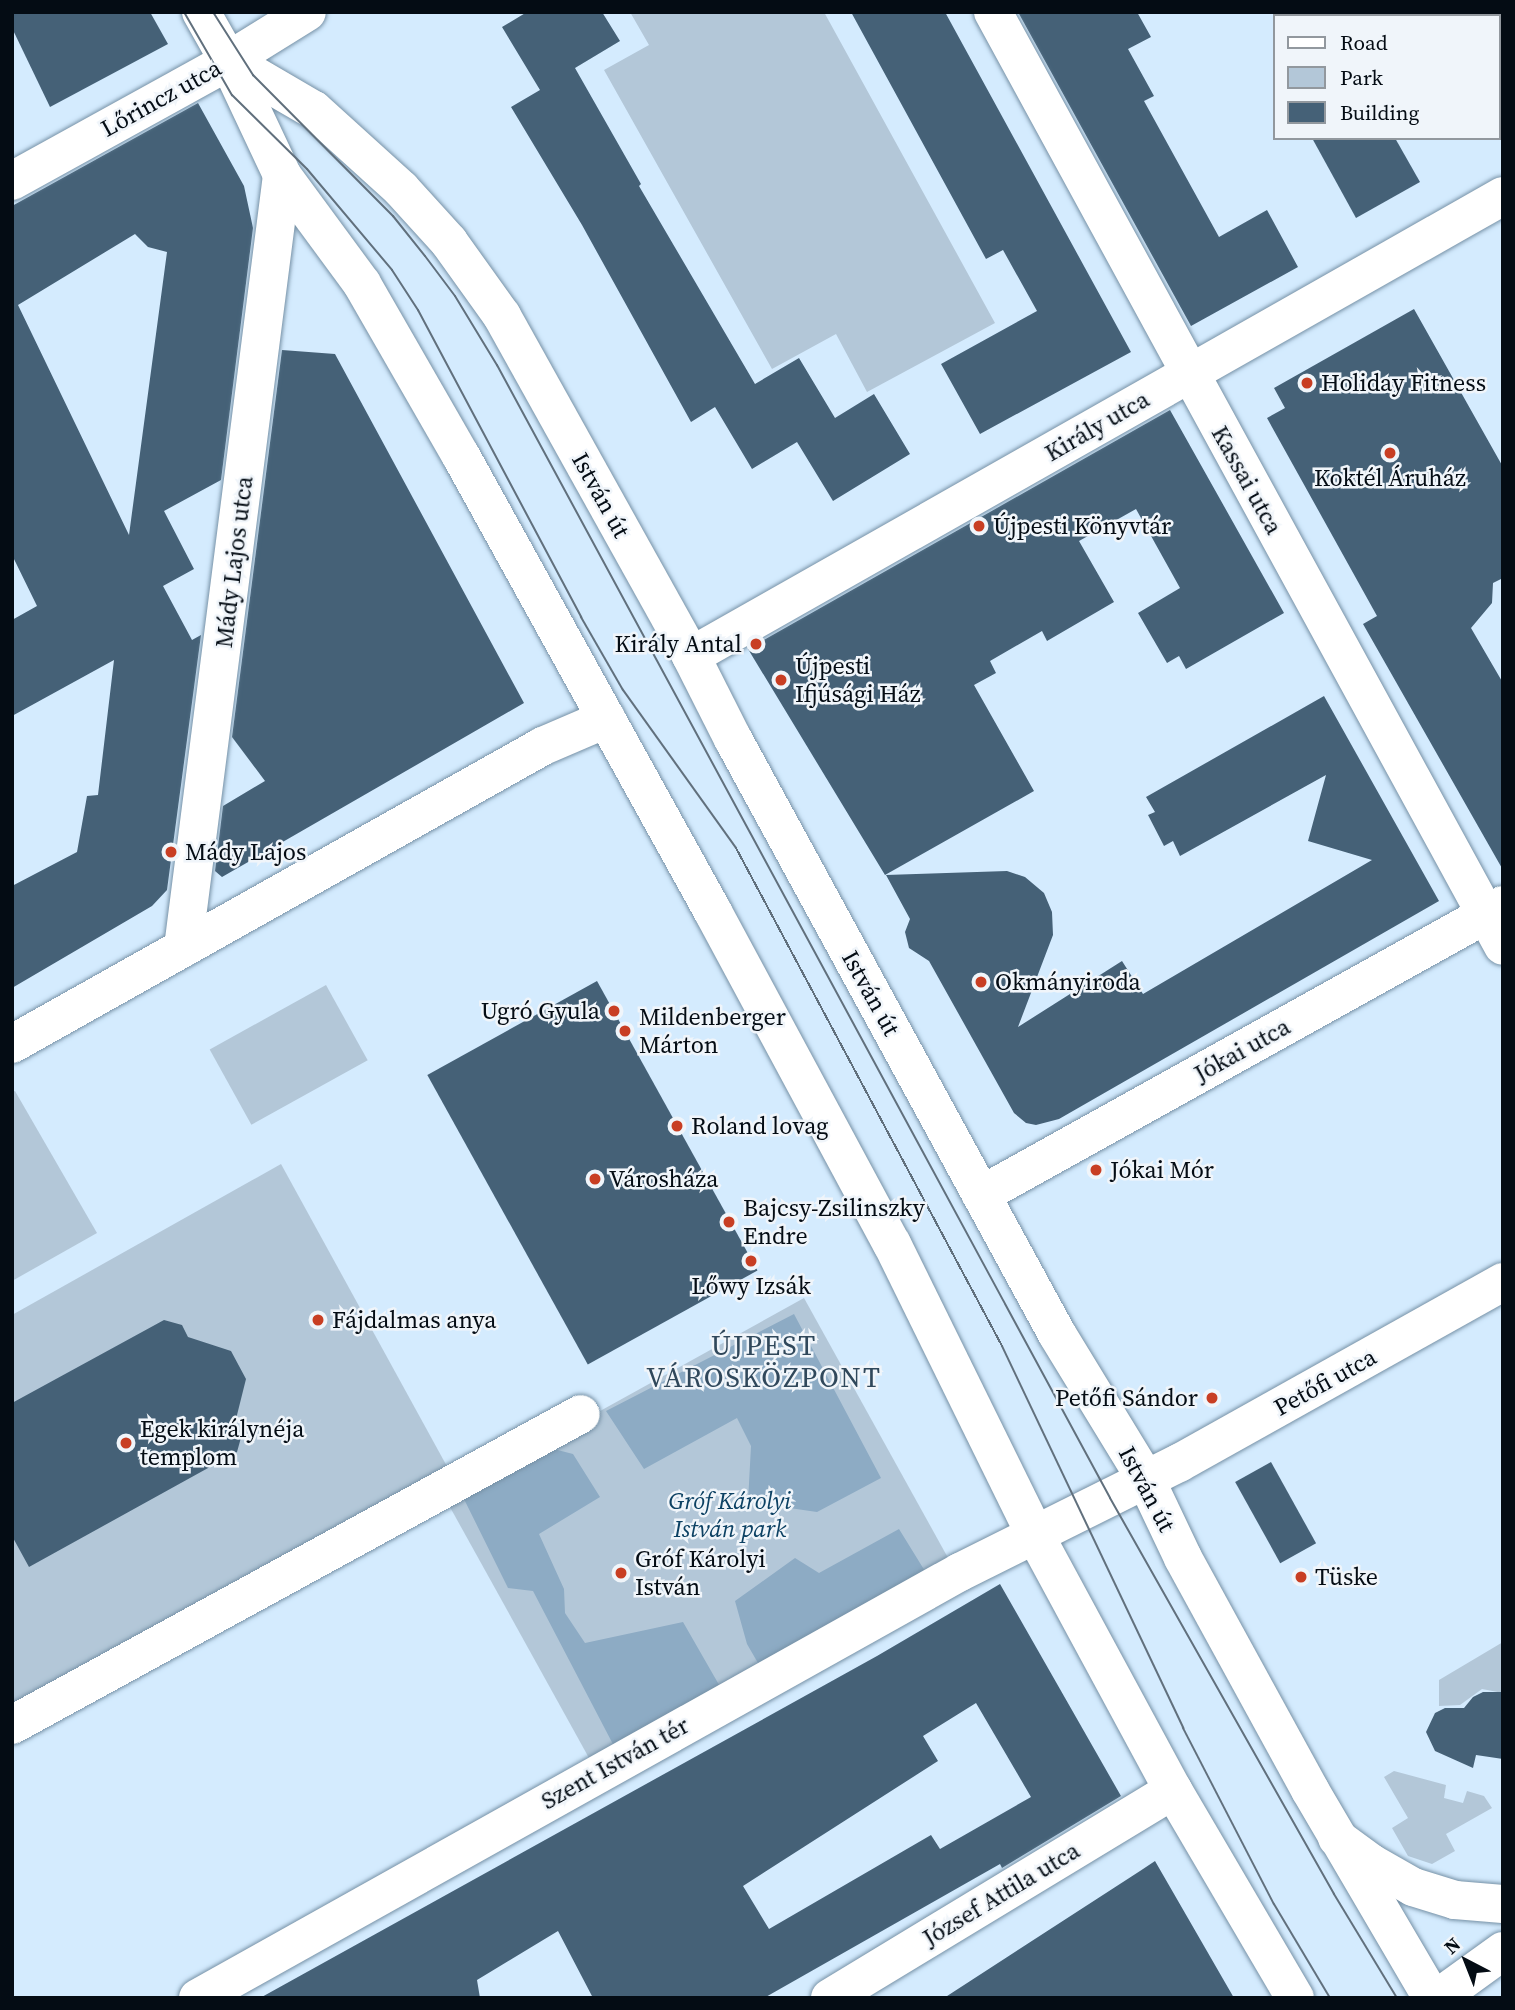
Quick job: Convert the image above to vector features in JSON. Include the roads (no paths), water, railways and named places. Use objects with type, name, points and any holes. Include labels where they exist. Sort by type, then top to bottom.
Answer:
[{"type":"street","points":[[201,12],[228,60],[282,175],[362,284],[606,719],[870,1204],[1035,1535],[1173,1790],[1295,1998]]},
{"type":"street","name":"Lőrincz utca","points":[[12,181],[228,60],[307,12]]},
{"type":"street","name":"Kassai utca","points":[[993,12],[1189,374],[1497,922]]},
{"type":"street","name":"István út","points":[[228,60],[314,110],[401,189],[449,242],[502,316],[691,656],[733,739],[1057,1334],[1146,1480],[1177,1547],[1338,1838],[1432,1998]]},
{"type":"street","name":"Mády Lajos utca","points":[[183,948],[282,175]]},
{"type":"street","name":"Király utca","points":[[691,656],[1503,196]]},
{"type":"street","points":[[12,1044],[543,746],[606,719]]},
{"type":"street","name":"Jókai utca","points":[[981,1195],[1497,922]]},
{"type":"street","name":"Petőfi utca","points":[[1035,1535],[1146,1480],[1503,1282]]},
{"type":"street","points":[[12,1725],[581,1414]]},
{"type":"street","name":"Szent István tér","points":[[198,1998],[960,1572],[1035,1535]]},
{"type":"street","name":"József Attila utca","points":[[830,1998],[1173,1790]]},
{"type":"street","points":[[1338,1838],[1371,1863],[1413,1887],[1455,1900],[1503,1905]]},
{"type":"street","points":[[1438,1998],[1503,1951]]},
{"type":"tram line","points":[[184,12],[232,95],[307,169],[392,270],[418,310],[581,617],[623,690],[736,848],[1002,1346],[1183,1728],[1274,1904],[1330,1998]]},
{"type":"tram line","points":[[213,12],[253,75],[393,216],[455,296],[497,365],[1110,1498],[1334,1894],[1397,1998]]},
{"type":"place","name":"Holiday Fitness","points":[[1307,383]]},
{"type":"place","name":"Koktél Áruház","points":[[1390,453]]},
{"type":"place","name":"Újpesti Könyvtár","points":[[979,526]]},
{"type":"place","name":"Király Antal","points":[[756,644]]},
{"type":"place","name":"Újpesti Ifjúsági Ház","points":[[781,680]]},
{"type":"place","name":"Mády Lajos","points":[[171,852]]},
{"type":"place","name":"Okmányiroda","points":[[981,982]]},
{"type":"place","name":"Ugró Gyula","points":[[614,1011]]},
{"type":"place","name":"Mildenberger Márton","points":[[625,1031]]},
{"type":"place","name":"Roland lovag","points":[[677,1126]]},
{"type":"place","name":"Jókai Mór","points":[[1096,1170]]},
{"type":"place","name":"Városháza","points":[[595,1179]]},
{"type":"place","name":"Bajcsy-Zsilinszky Endre","points":[[729,1222]]},
{"type":"place","name":"Lőwy Izsák","points":[[751,1261]]},
{"type":"place","name":"Fájdalmas anya","points":[[318,1320]]},
{"type":"place","name":"Petőfi Sándor","points":[[1212,1398]]},
{"type":"place","name":"Egek királynéja templom","points":[[126,1443]]},
{"type":"place","name":"Gróf Károlyi István","points":[[621,1573]]},
{"type":"place","name":"Tüske","points":[[1301,1577]]},
{"type":"district","name":"ÚJPEST VÁROSKÖZPONT","points":[[764,1361]]},
{"type":"park label","name":"Gróf Károlyi István park","points":[[730,1515]]}]
